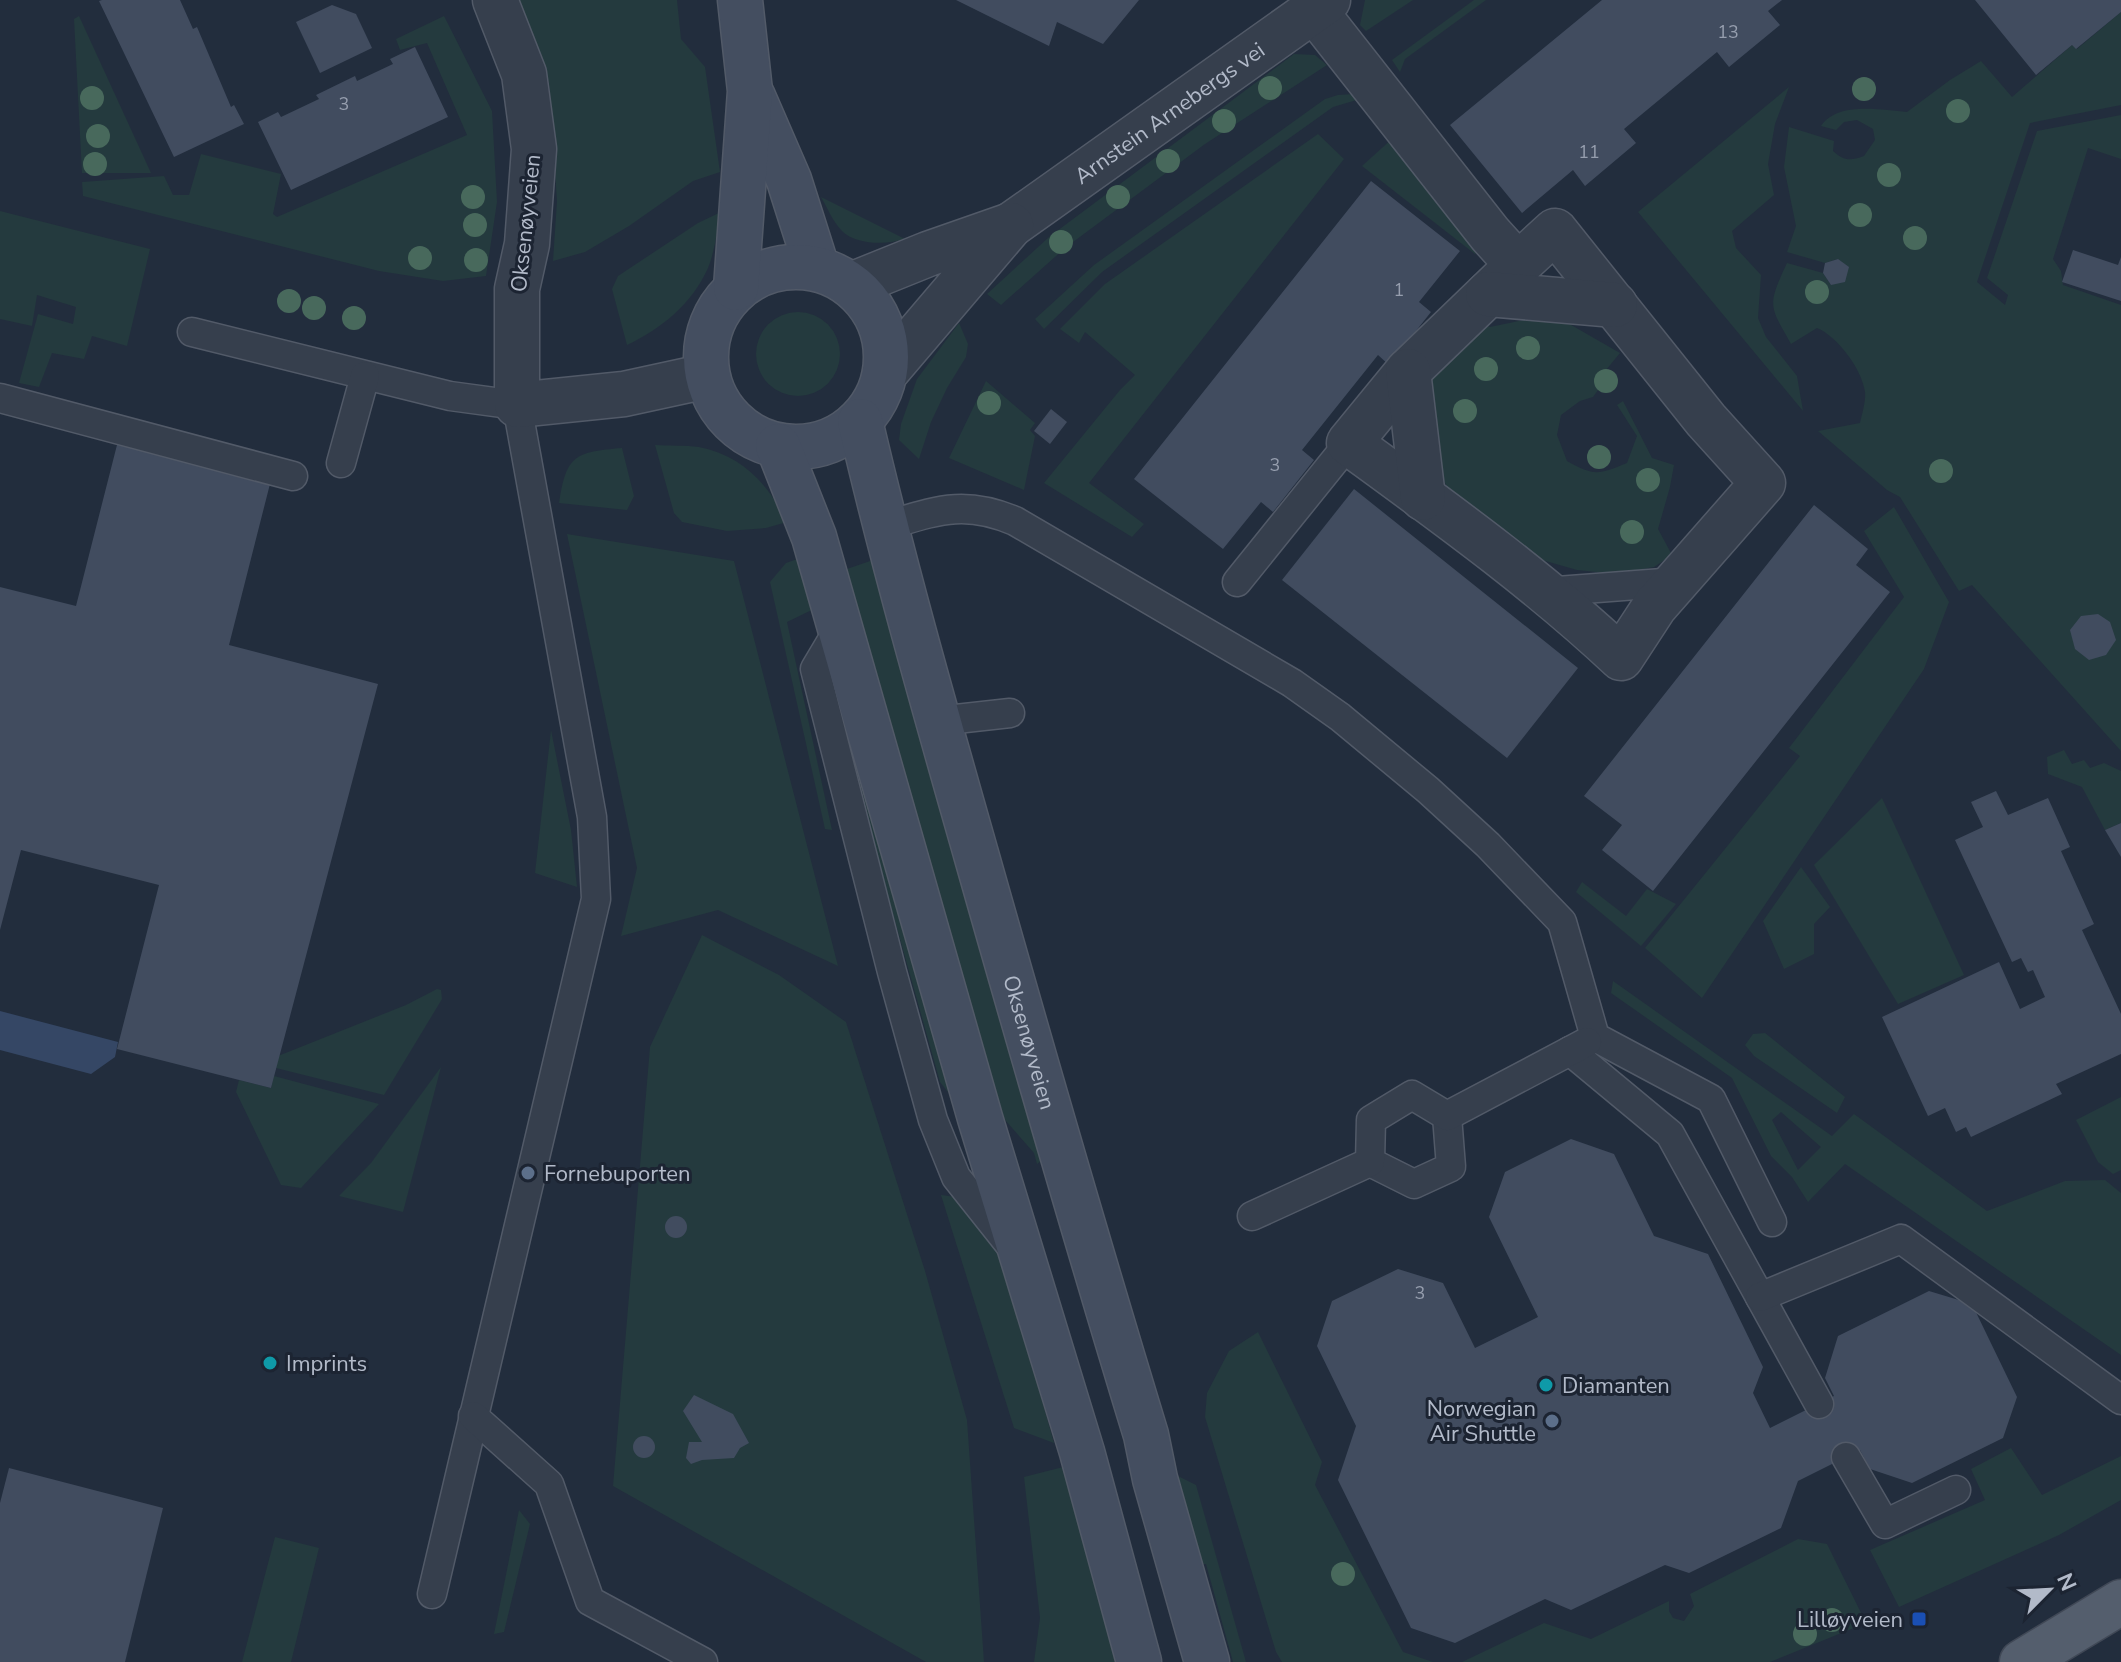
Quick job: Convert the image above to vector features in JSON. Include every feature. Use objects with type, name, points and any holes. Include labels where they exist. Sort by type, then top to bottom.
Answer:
[{"type":"main road","points":[[2022,1662],[2121,1602]]},
{"type":"street","name":"Oksenøyveien","points":[[495,0],[524,74],[534,149],[527,244],[517,289],[517,405]]},
{"type":"street","points":[[736,288],[750,91],[740,0]]},
{"type":"street","points":[[1321,5],[1490,234],[1503,279]]},
{"type":"street","name":"Arnstein Arnebergs vei","points":[[885,373],[1011,225],[1321,5]]},
{"type":"street","points":[[750,91],[834,277]]},
{"type":"street","name":"Arnstein Arnebergs vei","points":[[834,277],[928,254],[1011,225]]},
{"type":"street","points":[[1555,231],[1712,426],[1763,483],[1655,606],[1621,658],[1544,592],[1349,443],[1408,371],[1503,279],[1555,231]]},
{"type":"street","points":[[796,266],[834,277],[869,303],[881,325],[886,349],[885,373],[875,400],[860,421],[842,435],[822,444],[800,448],[778,446],[753,437],[732,421],[716,401],[707,376],[705,352],[709,329],[720,307],[736,288],[753,276],[773,269],[796,266]]},
{"type":"street","points":[[1503,279],[1615,305]]},
{"type":"street","points":[[1408,371],[1423,498]]},
{"type":"street","points":[[517,405],[624,394],[707,376]]},
{"type":"street","name":"Oksenøyveien","points":[[860,421],[938,721],[1061,1154],[1146,1435],[1155,1479],[1207,1662]]},
{"type":"street","points":[[778,446],[814,537],[1022,1260],[1082,1452],[1139,1662]]},
{"type":"lane","points":[[192,332],[450,396],[517,405],[592,817],[596,899],[432,1594]]},
{"type":"lane","points":[[341,463],[365,376]]},
{"type":"lane","points":[[0,398],[293,476]]},
{"type":"lane","points":[[1237,582],[1349,443]]},
{"type":"lane","points":[[885,526],[932,512],[971,507],[990,510],[1015,521],[1292,683],[1340,717],[1488,845],[1562,922],[1583,1044],[1670,1134],[1819,1404]]},
{"type":"lane","points":[[1544,592],[1676,582]]},
{"type":"lane","points":[[938,721],[1010,713]]},
{"type":"lane","points":[[1447,1116],[1583,1044]]},
{"type":"lane","points":[[1583,1044],[1711,1099],[1772,1222]]},
{"type":"lane","points":[[1370,1162],[1371,1120],[1412,1095],[1447,1116]]},
{"type":"lane","points":[[1370,1162],[1414,1184],[1451,1167],[1447,1116]]},
{"type":"lane","points":[[1252,1216],[1370,1162]]},
{"type":"lane","points":[[1760,1297],[1901,1239],[2121,1400]]},
{"type":"lane","points":[[473,1416],[549,1484],[590,1601],[703,1662]]},
{"type":"lane","points":[[1846,1457],[1885,1524],[1956,1490]]},
{"type":"green space","points":[[517,0],[677,0],[681,39],[705,67],[720,172],[693,181],[629,226],[585,252],[553,261],[557,201],[549,83]]},
{"type":"green space","points":[[1365,0],[1413,0],[1366,31],[1360,25]]},
{"type":"green space","points":[[1474,0],[1486,0],[1405,59],[1400,72],[1392,60]]},
{"type":"green space","points":[[2121,12],[2121,105],[2030,123],[1977,282],[2005,305],[2008,295],[1987,278],[2037,131],[2121,115],[2121,159],[2088,148],[2053,259],[2061,271],[2063,285],[2121,305],[2121,751],[1972,585],[1959,591],[1900,497],[1887,490],[1818,431],[1860,423],[1865,399],[1863,383],[1847,354],[1825,332],[1817,328],[1791,344],[1773,305],[1776,288],[1787,263],[1823,273],[1831,285],[1838,259],[1825,263],[1787,252],[1796,226],[1784,167],[1789,127],[1834,141],[1833,151],[1844,158],[1864,156],[1875,140],[1873,129],[1857,120],[1844,122],[1836,130],[1821,126],[1829,118],[1849,110],[1907,112],[1981,61],[2012,97],[2072,45],[2077,49]]},
{"type":"green space","points":[[79,16],[151,173],[82,173],[74,19]]},
{"type":"green space","points":[[444,16],[492,111],[497,202],[486,276],[443,281],[379,271],[83,196],[82,182],[164,176],[173,195],[189,195],[201,154],[281,174],[273,214],[277,217],[467,135],[427,43],[400,50],[396,39]]},
{"type":"green space","points":[[1294,54],[1315,55],[1327,65],[1205,144],[1065,248],[1001,305],[987,294],[1049,237]]},
{"type":"green space","points":[[1789,87],[1775,124],[1768,164],[1774,195],[1732,231],[1736,248],[1761,275],[1758,318],[1766,337],[1797,376],[1803,411],[1638,212]]},
{"type":"green space","points":[[1355,94],[1360,99],[1333,107],[1102,272],[1044,329],[1035,319],[1094,265],[1325,99]]},
{"type":"green space","points":[[1318,134],[1344,159],[1089,483],[1144,524],[1132,537],[1044,483],[1135,375],[1085,332],[1079,343],[1060,329],[1105,284]]},
{"type":"green space","points":[[1393,138],[1481,247],[1475,254],[1362,166]]},
{"type":"green space","points":[[821,197],[905,239],[872,242],[848,236],[836,223]]},
{"type":"green space","points":[[0,211],[150,249],[127,346],[92,336],[84,359],[52,353],[39,387],[19,383],[38,314],[73,324],[76,307],[37,295],[32,326],[0,319]]},
{"type":"green space","points":[[721,212],[710,261],[693,293],[663,323],[627,345],[612,289],[618,276],[698,223]]},
{"type":"green space","points":[[798,312],[814,315],[833,331],[840,354],[837,370],[821,389],[798,396],[782,393],[763,377],[756,354],[759,338],[775,319]]},
{"type":"green space","points":[[1533,318],[1559,318],[1620,353],[1601,376],[1606,379],[1593,397],[1580,401],[1561,415],[1557,435],[1567,461],[1584,469],[1602,472],[1627,463],[1637,436],[1617,405],[1623,401],[1652,458],[1674,465],[1658,529],[1672,555],[1654,567],[1616,574],[1577,570],[1535,558],[1450,492],[1427,450],[1424,406],[1435,367],[1481,323],[1490,327]]},
{"type":"green space","points":[[959,323],[968,344],[966,357],[931,422],[919,459],[899,440],[901,424],[917,379]]},
{"type":"green space","points":[[986,381],[1035,423],[1030,430],[1035,436],[1024,490],[949,458]]},
{"type":"green space","points":[[655,445],[699,447],[729,457],[762,484],[787,522],[766,528],[727,531],[682,522],[674,513]]},
{"type":"green space","points":[[622,448],[634,496],[627,510],[559,503],[565,475],[576,459],[593,452]]},
{"type":"green space","points":[[1894,507],[1949,602],[1924,669],[1702,998],[1645,948],[1800,756],[1789,748],[1904,597],[1864,531]]},
{"type":"green space","points":[[567,534],[734,561],[838,966],[718,910],[621,936],[637,868]]},
{"type":"green space","points":[[803,557],[820,606],[787,622],[832,830],[825,829],[770,582],[786,563]]},
{"type":"green space","points":[[876,559],[1044,1159],[1037,1164],[1034,1153],[999,1113],[847,569]]},
{"type":"green space","points":[[837,670],[963,1111],[940,1082],[836,710]]},
{"type":"green space","points":[[551,730],[571,830],[577,887],[535,873]]},
{"type":"green space","points":[[2064,750],[2072,764],[2084,760],[2090,768],[2104,763],[2121,771],[2121,823],[2105,830],[2082,787],[2048,774],[2047,757]]},
{"type":"green space","points":[[1882,798],[1964,975],[1898,1004],[1814,865]]},
{"type":"green space","points":[[1801,867],[1830,907],[1814,924],[1814,954],[1784,969],[1763,921]]},
{"type":"green space","points":[[1582,882],[1626,916],[1647,889],[1676,904],[1641,946],[1576,892]]},
{"type":"green space","points":[[702,935],[779,975],[846,1022],[925,1271],[967,1420],[984,1662],[926,1662],[613,1486],[650,1047]]},
{"type":"green space","points":[[1613,981],[1832,1136],[1854,1114],[1987,1211],[2065,1181],[2105,1180],[2121,1193],[2121,1355],[1845,1164],[1808,1202],[1792,1177],[1771,1156],[1732,1078],[1611,993]],"holes":[[[1781,1112],[1821,1147],[1798,1170],[1772,1120]]]},
{"type":"green space","points":[[437,989],[441,990],[442,999],[384,1095],[276,1068],[278,1056],[406,1005]]},
{"type":"green space","points":[[1765,1033],[1845,1097],[1837,1113],[1754,1056],[1745,1045],[1753,1034]]},
{"type":"green space","points":[[441,1067],[403,1212],[339,1196],[371,1163]]},
{"type":"green space","points":[[274,1076],[379,1104],[301,1188],[281,1185],[236,1092],[239,1080],[271,1088]]},
{"type":"green space","points":[[2121,1097],[2121,1170],[2113,1174],[2098,1162],[2076,1120]]},
{"type":"green space","points":[[941,1195],[986,1201],[1054,1443],[1014,1428]]},
{"type":"green space","points":[[1258,1332],[1322,1462],[1315,1485],[1403,1652],[1433,1662],[1282,1662],[1276,1652],[1205,1417],[1207,1393],[1229,1351]]},
{"type":"green space","points":[[2011,1448],[2042,1495],[2121,1456],[2121,1500],[2059,1535],[1899,1607],[1870,1550],[1985,1500],[1971,1469]]},
{"type":"green space","points":[[1067,1466],[1119,1662],[1034,1662],[1040,1618],[1024,1477]]},
{"type":"green space","points":[[1172,1473],[1196,1485],[1246,1662],[1233,1662],[1206,1564],[1198,1564]]},
{"type":"green space","points":[[519,1510],[530,1524],[504,1632],[494,1634]]},
{"type":"green space","points":[[275,1537],[319,1548],[291,1662],[242,1662]]},
{"type":"green space","points":[[1798,1539],[1827,1544],[1866,1623],[1770,1662],[1462,1662],[1544,1623],[1591,1639],[1669,1601],[1673,1618],[1684,1621],[1694,1606],[1690,1594]]},
{"type":"water","points":[[0,1011],[118,1042],[115,1057],[91,1074],[0,1050]]},
{"type":"building","points":[[180,0],[193,29],[197,27],[231,107],[234,105],[244,124],[174,157],[99,1]]},
{"type":"building","points":[[956,0],[1139,0],[1103,44],[1057,22],[1049,46]]},
{"type":"building","points":[[1602,0],[1782,0],[1768,11],[1780,25],[1729,67],[1717,52],[1624,129],[1636,143],[1585,186],[1573,170],[1522,213],[1450,125]]},
{"type":"building","points":[[1975,0],[2121,0],[2121,12],[2076,49],[2072,45],[2036,75]]},
{"type":"building","points":[[332,5],[356,14],[372,48],[320,73],[296,22]]},
{"type":"building","points":[[415,47],[448,117],[291,190],[258,122],[278,112],[281,117],[319,99],[316,95],[355,76],[357,81],[393,64],[390,59]]},
{"type":"building","points":[[1371,181],[1460,251],[1419,302],[1431,312],[1389,365],[1378,355],[1302,450],[1314,460],[1273,512],[1261,502],[1223,549],[1134,479]]},
{"type":"building","points":[[2073,250],[2118,265],[2121,257],[2121,301],[2062,282]]},
{"type":"building","points":[[1838,259],[1849,267],[1845,282],[1831,285],[1823,273],[1825,263]]},
{"type":"building","points":[[1051,409],[1067,422],[1050,444],[1034,431]]},
{"type":"building","points":[[118,441],[271,480],[229,645],[378,684],[271,1088],[117,1049],[159,885],[21,850],[0,930],[0,587],[76,606]]},
{"type":"building","points":[[1354,489],[1578,668],[1507,758],[1282,580]]},
{"type":"building","points":[[1814,505],[1868,549],[1856,565],[1890,592],[1653,891],[1602,850],[1622,825],[1584,796]]},
{"type":"building","points":[[2098,614],[2110,622],[2116,640],[2106,655],[2089,660],[2075,649],[2070,630],[2081,616]]},
{"type":"building","points":[[1996,791],[2008,815],[2048,798],[2070,847],[2061,851],[2094,924],[2082,930],[2121,1014],[2121,1054],[2056,1084],[2062,1094],[1971,1137],[1966,1127],[1956,1132],[1945,1108],[1928,1116],[1882,1017],[1999,962],[2020,1009],[2045,997],[2033,970],[2028,972],[2021,958],[2012,962],[1955,840],[1983,827],[1971,802]]},
{"type":"building","points":[[2121,823],[2121,857],[2105,830]]},
{"type":"building","name":"Diamanten","points":[[1571,1139],[1614,1154],[1654,1236],[1708,1254],[1763,1367],[1753,1393],[1770,1428],[1834,1396],[1825,1378],[1838,1336],[1929,1291],[1972,1304],[2017,1397],[2003,1438],[1912,1483],[1870,1469],[1860,1450],[1798,1481],[1781,1528],[1689,1573],[1665,1565],[1571,1610],[1545,1599],[1455,1643],[1411,1628],[1338,1480],[1356,1426],[1317,1346],[1332,1301],[1398,1269],[1443,1283],[1475,1348],[1538,1317],[1489,1217],[1505,1172]]},
{"type":"building","points":[[676,1216],[684,1219],[687,1227],[684,1235],[676,1238],[668,1235],[665,1227],[668,1219]]},
{"type":"building","points":[[694,1395],[733,1414],[749,1443],[740,1448],[734,1458],[702,1460],[691,1464],[686,1458],[689,1442],[702,1442],[683,1411]]},
{"type":"building","points":[[644,1436],[652,1439],[655,1447],[652,1455],[644,1458],[636,1455],[633,1447],[636,1439]]},
{"type":"building","points":[[9,1468],[163,1508],[125,1662],[0,1662],[0,1503]]},
{"type":"place","name":"Fornebuporten","points":[[528,1173]]},
{"type":"place","name":"Imprints","points":[[270,1363]]},
{"type":"place","name":"Diamanten","points":[[1546,1385]]},
{"type":"place","name":"Norwegian Air Shuttle","points":[[1552,1421]]},
{"type":"place","name":"Lilløyveien","points":[[1919,1619]]}]
